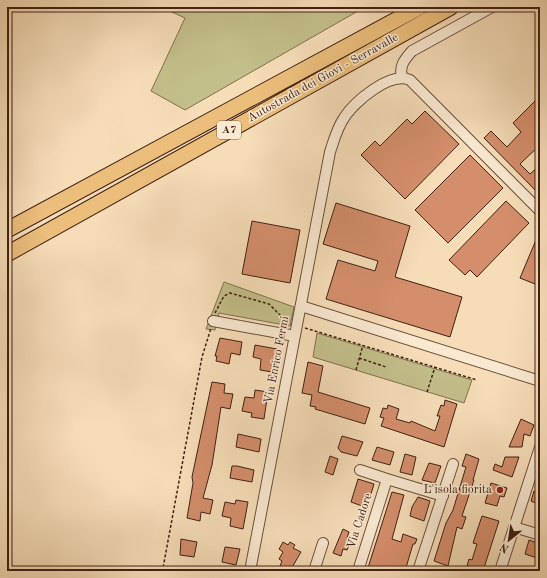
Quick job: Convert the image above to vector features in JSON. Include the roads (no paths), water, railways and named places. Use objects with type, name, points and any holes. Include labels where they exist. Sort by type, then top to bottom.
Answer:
[{"type":"highway","name":"Autostrada dei Giovi - Serravalle","points":[[7,230],[420,7]]},
{"type":"highway","name":"Autostrada dei Giovi - Serravalle","points":[[7,254],[451,7]]},
{"type":"street","points":[[402,78],[400,71],[403,61],[412,51],[492,7]]},
{"type":"street","points":[[301,306],[327,166],[336,130],[354,105],[378,86],[402,78],[413,83],[540,211]]},
{"type":"street","name":"Via Enrico Fermi","points":[[250,571],[301,306],[540,381]]},
{"type":"street","points":[[212,321],[295,336]]},
{"type":"street","points":[[500,571],[540,447]]},
{"type":"street","points":[[418,571],[453,464]]},
{"type":"street","points":[[360,470],[443,496]]},
{"type":"street","name":"Via Cadore","points":[[358,571],[387,479]]},
{"type":"street","points":[[514,527],[540,535]]},
{"type":"street","points":[[314,571],[323,543]]},
{"type":"place","name":"L'isola fiorita","points":[[500,490]]}]
